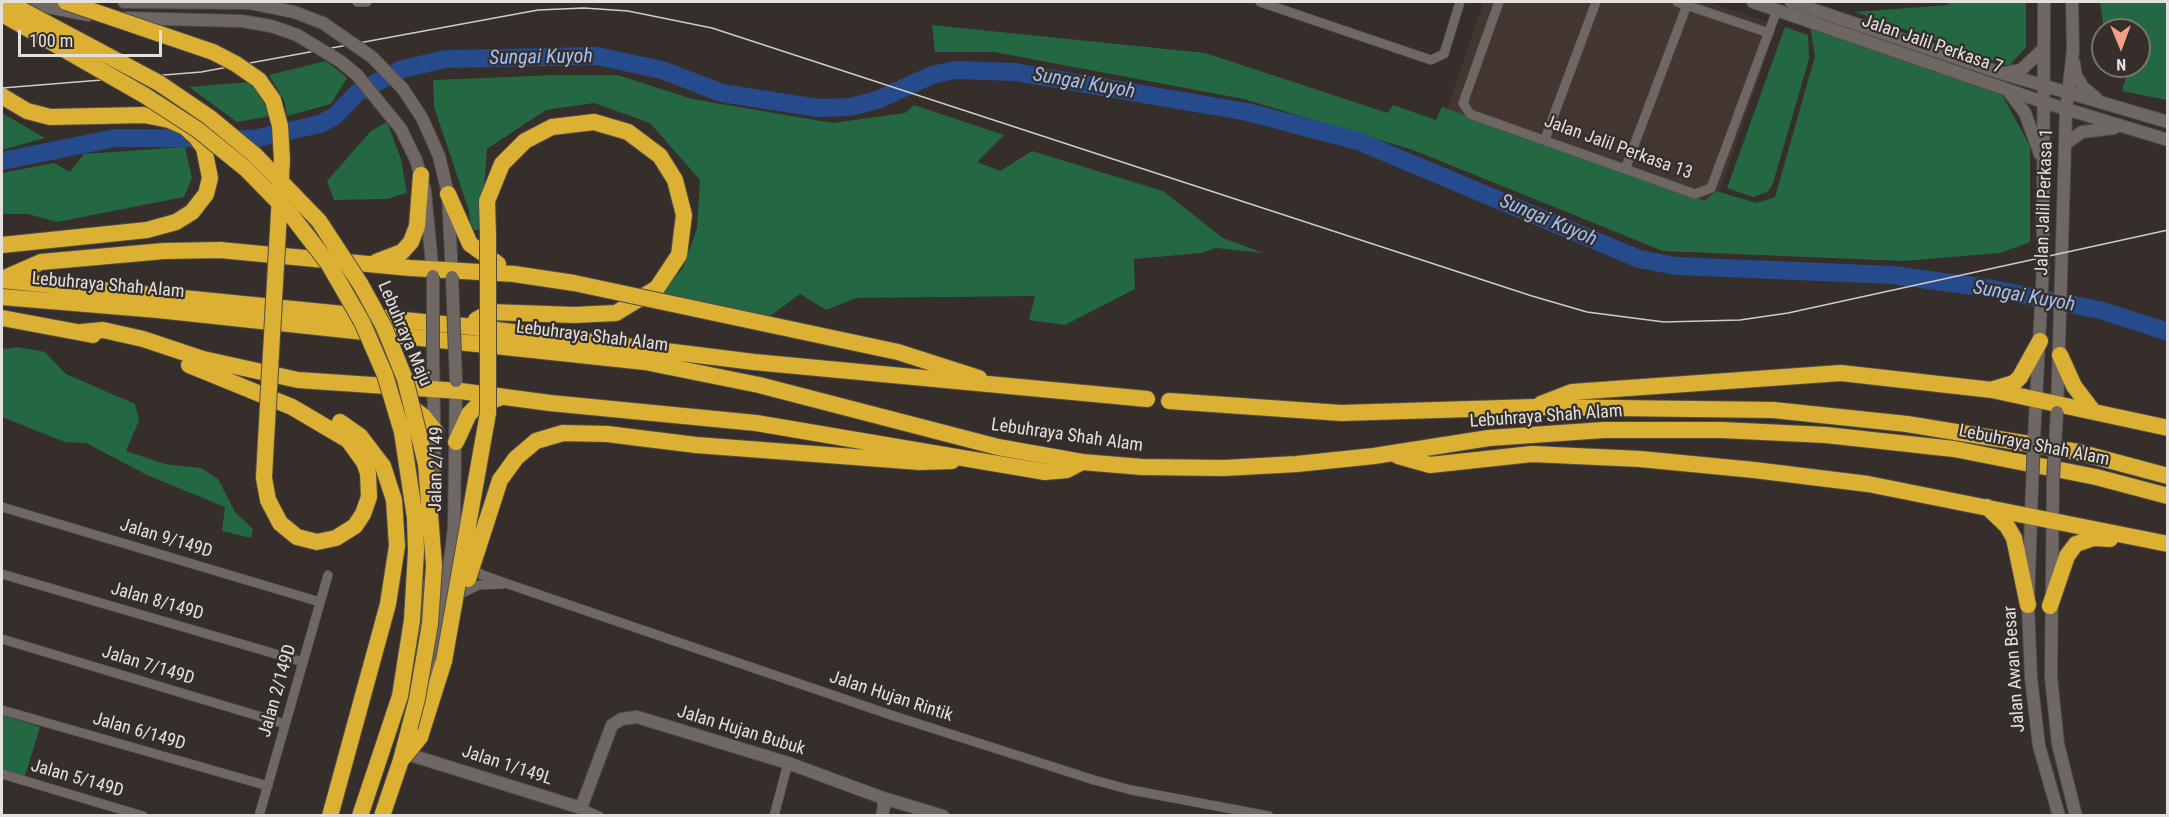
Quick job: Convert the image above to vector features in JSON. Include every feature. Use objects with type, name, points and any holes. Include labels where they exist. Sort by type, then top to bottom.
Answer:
[{"type":"highway","name":"Lebuhraya Maju","points":[[7,2],[159,83],[209,117],[256,156],[319,221],[361,285],[379,319],[405,379],[426,464],[434,565],[430,624],[417,699],[403,756],[383,816]]},
{"type":"highway","points":[[2,318],[82,332],[142,349],[228,379],[292,407],[348,440],[358,452],[364,462],[369,485],[363,514],[355,526],[336,538],[317,542],[297,537],[280,523],[265,489],[265,458],[282,160],[280,126],[273,100],[259,80],[213,52],[66,2]]},
{"type":"highway","name":"Lebuhraya Maju","points":[[2,14],[153,101],[198,130],[246,169],[291,215],[328,263],[362,322],[385,375],[402,432],[415,518],[416,551],[412,620],[400,696],[359,816]]},
{"type":"highway","points":[[2,96],[27,111],[50,117],[144,115],[169,120],[185,127],[204,148],[210,178],[206,194],[192,212],[176,222],[147,230],[2,245]]},
{"type":"highway","points":[[444,661],[488,413],[488,234],[487,201],[502,164],[525,141],[552,127],[594,122],[628,132],[660,156],[675,180],[684,215],[679,255],[657,288],[616,313],[574,315],[490,312],[464,326]]},
{"type":"highway","points":[[369,264],[402,252],[411,242],[417,226],[421,175]]},
{"type":"highway","points":[[448,194],[470,244],[483,256],[514,274]]},
{"type":"highway","points":[[2,280],[41,262],[164,251],[260,252],[452,274],[514,274],[574,283],[897,352],[1011,388]]},
{"type":"highway","name":"Lebuhraya Shah Alam","points":[[2,280],[464,326],[754,362],[1147,399]]},
{"type":"highway","name":"Lebuhraya Shah Alam","points":[[2,297],[158,310],[645,362],[759,385],[981,443],[1082,462],[1142,467],[1224,468],[1318,463],[1489,438],[1604,430],[1721,430],[1826,435],[1954,449],[2096,477],[2168,496]]},
{"type":"highway","points":[[82,332],[103,330],[143,339],[204,359],[298,380],[456,386],[505,396],[756,423],[1045,472],[1067,470],[1082,462]]},
{"type":"highway","points":[[1987,390],[2014,383],[2026,369],[2040,337]]},
{"type":"highway","points":[[2060,354],[2074,386],[2093,411]]},
{"type":"highway","points":[[1535,407],[1572,392],[1841,373],[1987,390],[2036,404],[2093,411],[2168,428]]},
{"type":"highway","points":[[366,384],[410,405],[436,432]]},
{"type":"highway","points":[[456,442],[469,414],[489,401],[505,396]]},
{"type":"highway","name":"Lebuhraya Shah Alam","points":[[1169,401],[1341,413],[1535,407],[1773,410],[1907,424],[2078,452],[2168,476]]},
{"type":"highway","points":[[292,407],[324,413],[360,436],[383,466],[390,483],[396,517],[396,556],[388,604],[330,816]]},
{"type":"highway","points":[[403,756],[420,736],[486,516],[500,480],[516,458],[536,441],[563,433],[607,434],[696,445],[920,462],[945,463],[965,457]]},
{"type":"highway","points":[[1391,454],[1430,465],[1532,454],[1640,459],[1868,484],[2052,518],[2168,544]]},
{"type":"highway","points":[[1985,505],[2007,526],[2014,538],[2028,605]]},
{"type":"highway","points":[[2050,606],[2067,556],[2076,544],[2094,538],[2168,544]]},
{"type":"main road","name":"Jalan 2/149","points":[[30,2],[113,18],[241,21],[271,26],[297,35],[340,61],[357,75],[401,129],[421,175],[425,192],[433,272],[436,432],[433,535],[422,611],[396,714],[359,816]]},
{"type":"main road","name":"Jalan 2/149","points":[[124,2],[250,3],[294,12],[323,23],[372,57],[403,89],[423,118],[439,156],[448,194],[452,274],[456,386],[454,528],[440,640],[403,756]]},
{"type":"main road","name":"Jalan Jalil Perkasa 7","points":[[1753,2],[2009,91],[2124,128]]},
{"type":"main road","name":"Jalan Jalil Perkasa 7","points":[[1791,2],[2001,73],[2168,122]]},
{"type":"main road","name":"Jalan Jalil Perkasa 1","points":[[2036,404],[2043,266],[2044,2]]},
{"type":"main road","name":"Jalan Jalil Perkasa 1","points":[[2052,518],[2060,354],[2065,144],[2073,51],[2072,2]]},
{"type":"main road","points":[[2001,73],[2022,70],[2043,49]]},
{"type":"main road","points":[[2073,51],[2076,76],[2083,87],[2102,102]]},
{"type":"main road","points":[[2009,91],[2025,113],[2044,166]]},
{"type":"main road","points":[[2065,144],[2082,132],[2094,129],[2124,128],[2168,140]]},
{"type":"main road","name":"Jalan Awan Besar","points":[[2036,404],[2028,605],[2039,746],[2059,816]]},
{"type":"main road","name":"Jalan Awan Besar","points":[[2052,518],[2050,677],[2058,744],[2076,816]]},
{"type":"main road","name":"Jalan Hujan Bubuk","points":[[581,808],[612,725],[622,719],[637,717],[943,816]]},
{"type":"main road","name":"Jalan 1/149L","points":[[403,756],[581,808]]},
{"type":"main road","points":[[882,816],[883,798]]},
{"type":"street","points":[[2,29],[30,2]]},
{"type":"street","points":[[357,2],[367,2]]},
{"type":"street","points":[[1260,2],[1431,60],[1444,54],[1460,2]]},
{"type":"street","name":"Jalan Jalil Perkasa 13","points":[[1499,2],[1463,103],[1470,114],[1626,167],[1695,194],[1711,188],[1777,10]]},
{"type":"street","points":[[1545,139],[1596,2]]},
{"type":"street","points":[[1626,167],[1682,3],[1769,33]]},
{"type":"street","name":"Jalan 9/149D","points":[[2,507],[320,602]]},
{"type":"street","name":"Jalan Hujan Rintik","points":[[454,528],[460,549],[480,574],[508,584],[891,715],[1094,780],[1131,790],[1269,816]]},
{"type":"street","name":"Jalan 8/149D","points":[[2,574],[303,662]]},
{"type":"street","name":"Jalan 2/149D","points":[[259,816],[328,576]]},
{"type":"street","name":"Jalan Hujan Rintik","points":[[445,605],[462,592],[479,585],[508,584]]},
{"type":"street","name":"Jalan 7/149D","points":[[2,639],[285,724]]},
{"type":"street","name":"Jalan 6/149D","points":[[2,710],[268,786]]},
{"type":"street","points":[[774,816],[788,764]]},
{"type":"street","name":"Jalan 5/149D","points":[[2,774],[143,816]]},
{"type":"street","name":"Jalan 1/149L","points":[[581,808],[599,816]]},
{"type":"shaded area","points":[[1484,2],[1707,2],[1777,25],[1714,208],[1444,117]]},
{"type":"green space","points":[[1948,2],[2026,2],[2026,47],[2009,66],[1855,12],[1948,5]]},
{"type":"green space","points":[[2100,2],[2167,2],[2167,100],[2122,91],[2126,78],[2151,78],[2151,18],[2102,18]]},
{"type":"green space","points":[[932,25],[1205,53],[1388,113],[1393,105],[1436,120],[1442,107],[1705,201],[1716,191],[1757,203],[1775,197],[1815,56],[1810,27],[2002,95],[2030,146],[2030,242],[2000,253],[1903,261],[1663,251],[1413,150],[1244,99],[994,52],[935,52]]},
{"type":"green space","points":[[1785,27],[1808,35],[1809,59],[1773,183],[1768,192],[1753,197],[1727,188]]},
{"type":"green space","points":[[326,61],[347,78],[331,104],[287,116],[284,100],[269,75]]},
{"type":"green space","points":[[618,75],[692,99],[833,123],[905,113],[914,105],[1004,135],[977,162],[1000,171],[1032,151],[1163,191],[1223,238],[1263,253],[1216,248],[1201,253],[1134,259],[1135,289],[1065,325],[1029,320],[1035,296],[856,298],[826,310],[800,294],[766,319],[661,293],[683,268],[697,228],[700,180],[650,123],[594,103],[546,110],[487,149],[481,230],[471,230],[469,211],[434,107],[433,80]]},
{"type":"green space","points":[[248,82],[260,93],[271,116],[237,122],[189,87]]},
{"type":"green space","points":[[2,113],[45,138],[2,150]]},
{"type":"green space","points":[[387,122],[401,159],[407,193],[387,199],[334,200],[327,181],[371,131]]},
{"type":"green space","points":[[185,147],[192,178],[184,197],[57,222],[28,214],[2,214],[2,173],[54,163],[70,172],[84,154]]},
{"type":"green space","points":[[18,347],[45,352],[66,374],[135,404],[139,421],[126,451],[165,464],[201,468],[218,479],[235,512],[253,529],[251,538],[222,531],[225,507],[147,475],[86,443],[65,442],[2,417],[2,349]]},
{"type":"green space","points":[[2,715],[40,727],[25,776],[2,769]]},
{"type":"waterway","name":"Sungai Kuyoh","points":[[2,161],[115,138],[253,139],[320,124],[335,116],[357,93],[402,69],[446,59],[597,56],[662,70],[722,93],[818,108],[850,107],[877,100],[932,75],[955,70],[1015,72],[1247,112],[1358,141],[1639,259],[1676,266],[1893,275],[1987,288],[2100,310],[2168,332]]},
{"type":"tram line","points":[[2,88],[201,72],[538,10],[584,8],[628,11],[712,28],[1532,296],[1587,312],[1664,322],[1740,320],[1788,313],[2168,230]]}]
